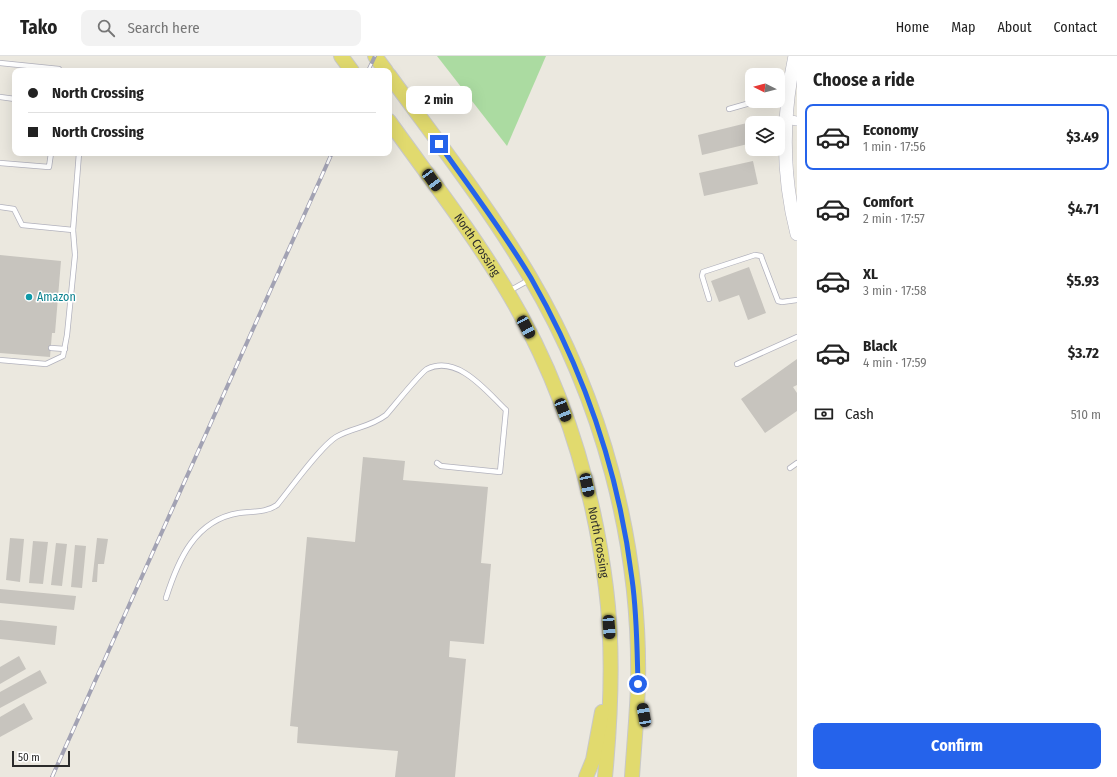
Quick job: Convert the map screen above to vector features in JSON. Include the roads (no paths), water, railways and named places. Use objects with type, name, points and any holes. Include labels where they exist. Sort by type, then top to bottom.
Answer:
[{"type":"main road","points":[[375,56],[384,68]]},
{"type":"main road","points":[[785,84],[795,56]]},
{"type":"main road","points":[[392,79],[506,238],[531,278],[558,329],[579,375],[598,425],[613,476],[624,527],[632,579],[637,632],[638,684],[632,777]]},
{"type":"main road","points":[[785,92],[791,120],[786,154],[788,190],[797,234]]},
{"type":"main road","name":"North Crossing","points":[[392,125],[474,240],[508,292],[532,338],[554,386],[572,434],[587,485],[598,536],[606,589],[610,640],[611,692],[605,777]]},
{"type":"main road","points":[[586,777],[593,760],[600,725],[604,698],[604,666],[610,640]]},
{"type":"main road","points":[[638,684],[644,715],[641,777]]},
{"type":"lane","points":[[0,63],[49,68]]},
{"type":"lane","points":[[0,97],[12,98]]},
{"type":"lane","points":[[729,109],[745,104]]},
{"type":"lane","points":[[0,163],[50,168],[51,156]]},
{"type":"lane","points":[[0,360],[46,364],[64,356],[75,255],[73,230],[79,156]]},
{"type":"lane","points":[[0,207],[14,209],[22,225],[73,230]]},
{"type":"lane","points":[[709,299],[702,276],[703,272],[755,255],[761,256],[778,301],[782,302],[797,300]]},
{"type":"lane","points":[[508,292],[531,278]]},
{"type":"lane","points":[[737,364],[797,337]]},
{"type":"lane","points":[[51,348],[65,349]]},
{"type":"lane","points":[[166,598],[182,554],[205,527],[220,518],[238,513],[270,510],[277,505],[329,442],[347,432],[372,424],[379,420],[386,415],[426,370],[437,366],[448,367],[461,371],[472,378],[506,410],[500,472],[441,466],[437,463]]},
{"type":"lane","points":[[790,468],[797,463]]},
{"type":"railway","points":[[369,68],[375,56]]},
{"type":"railway","points":[[52,777],[331,156]]},
{"type":"place","name":"Amazon","points":[[29,297]]}]
